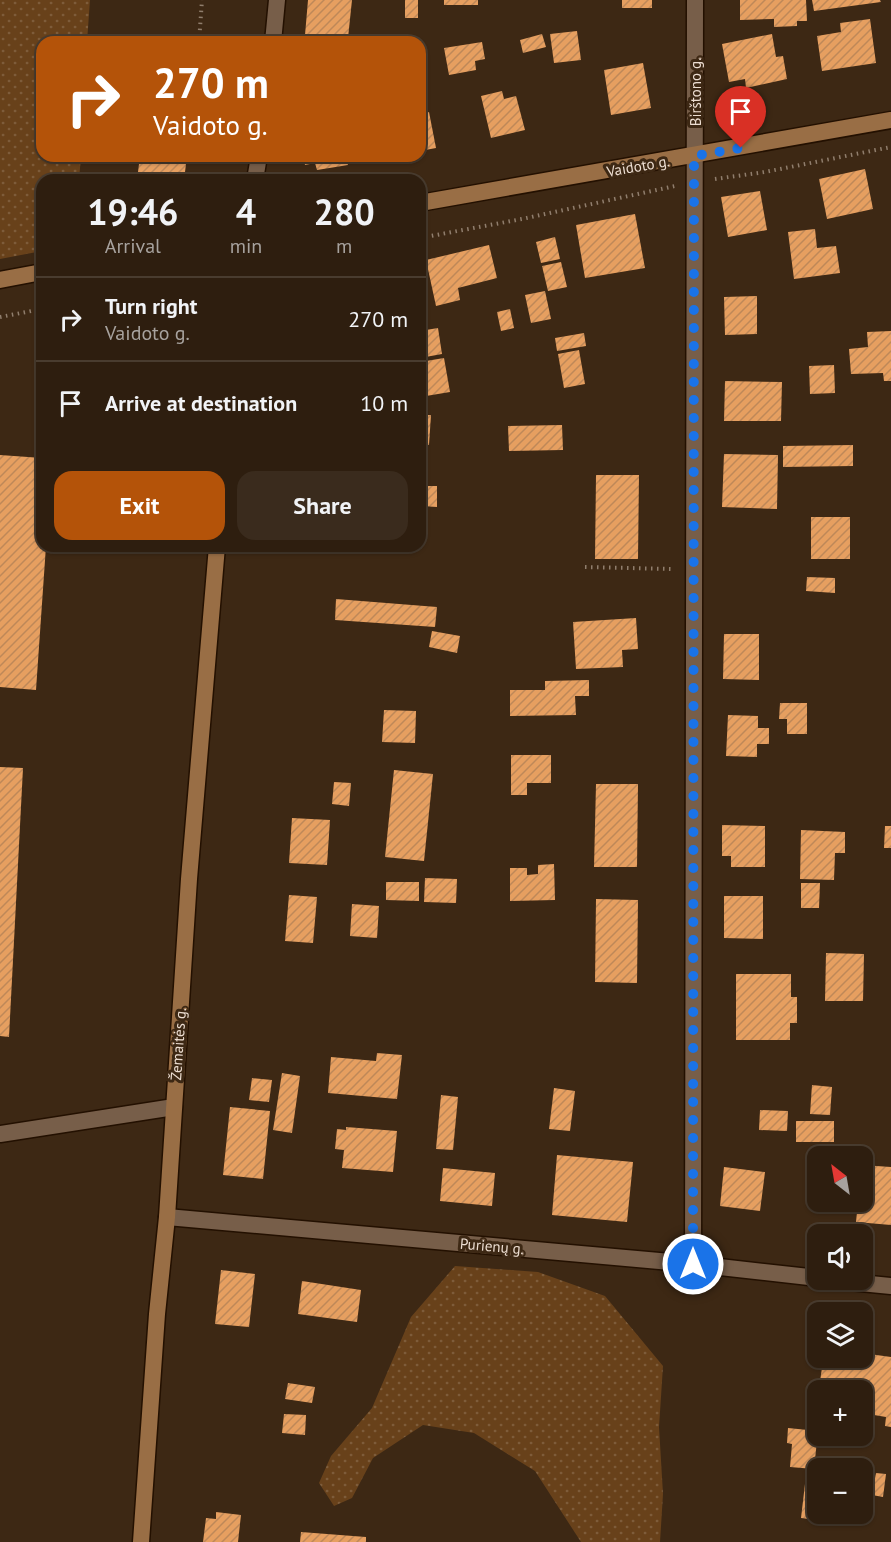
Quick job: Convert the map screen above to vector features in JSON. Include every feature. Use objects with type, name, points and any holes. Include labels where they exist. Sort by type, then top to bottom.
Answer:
[{"type":"main road","name":"Vaidoto g.","points":[[426,203],[891,120]]},
{"type":"main road","points":[[0,280],[36,273]]},
{"type":"main road","name":"Žemaitės g.","points":[[141,1542],[157,1314],[167,1217],[197,763],[216,552]]},
{"type":"street","points":[[274,36],[277,0]]},
{"type":"street","name":"Birštono g.","points":[[693,1264],[695,0]]},
{"type":"street","points":[[0,1134],[174,1107]]},
{"type":"street","name":"Purienų g.","points":[[167,1217],[693,1264],[807,1277]]},
{"type":"street","points":[[873,1284],[891,1286]]},
{"type":"path","points":[[199,36],[202,0]]},
{"type":"path","points":[[426,237],[694,182],[765,172],[891,147]]},
{"type":"path","points":[[0,317],[36,310]]},
{"type":"path","points":[[585,567],[694,569]]},
{"type":"shaded area","points":[[0,0],[90,0],[87,36],[36,36],[36,162],[80,162],[80,174],[36,174],[36,252],[0,259]]},
{"type":"shaded area","points":[[455,1266],[538,1272],[605,1296],[663,1366],[659,1427],[663,1494],[660,1542],[581,1542],[535,1471],[474,1433],[423,1425],[373,1458],[352,1498],[334,1506],[319,1483],[331,1456],[372,1408],[411,1317]]},
{"type":"building","points":[[308,0],[352,0],[348,36],[305,35]]},
{"type":"building","points":[[405,0],[418,0],[418,18],[405,18]]},
{"type":"building","points":[[444,0],[478,0],[478,5],[444,5]]},
{"type":"building","points":[[622,0],[652,0],[652,8],[622,8]]},
{"type":"building","points":[[740,0],[806,0],[807,21],[797,21],[797,26],[774,27],[774,19],[740,20]]},
{"type":"building","points":[[812,0],[880,0],[881,2],[814,11]]},
{"type":"building","points":[[870,19],[876,63],[822,71],[817,36],[841,32],[840,23]]},
{"type":"building","points":[[577,31],[581,60],[554,63],[550,34]]},
{"type":"building","points":[[542,34],[546,47],[523,53],[520,40]]},
{"type":"building","points":[[772,34],[776,57],[783,56],[787,79],[746,88],[745,79],[729,82],[722,44]]},
{"type":"building","points":[[482,42],[485,59],[475,61],[476,70],[449,75],[444,48]]},
{"type":"building","points":[[643,63],[651,108],[611,115],[604,70]]},
{"type":"building","points":[[502,91],[504,99],[516,96],[525,130],[491,138],[481,96]]},
{"type":"building","points":[[429,112],[436,148],[426,150],[426,113]]},
{"type":"building","points":[[139,162],[186,162],[185,174],[138,174]]},
{"type":"building","points":[[304,162],[347,162],[348,165],[317,170],[315,163],[305,165]]},
{"type":"building","points":[[865,169],[873,209],[827,219],[819,179]]},
{"type":"building","points":[[760,191],[767,230],[728,237],[721,197]]},
{"type":"building","points":[[635,214],[645,268],[585,278],[576,225]]},
{"type":"building","points":[[815,229],[817,248],[836,246],[840,273],[794,279],[788,232]]},
{"type":"building","points":[[555,237],[560,259],[541,263],[536,242]]},
{"type":"building","points":[[489,245],[497,278],[458,288],[460,300],[436,306],[426,260]]},
{"type":"building","points":[[561,262],[567,287],[548,291],[542,266]]},
{"type":"building","points":[[545,291],[551,319],[531,323],[525,295]]},
{"type":"building","points":[[757,296],[757,334],[725,335],[724,297]]},
{"type":"building","points":[[510,309],[514,328],[501,331],[497,312]]},
{"type":"building","points":[[438,328],[442,354],[426,357],[426,330]]},
{"type":"building","points":[[891,331],[891,381],[884,381],[883,373],[851,374],[849,349],[868,347],[867,332]]},
{"type":"building","points":[[584,333],[586,346],[557,351],[555,338]]},
{"type":"building","points":[[579,350],[585,384],[564,388],[558,354]]},
{"type":"building","points":[[444,358],[450,392],[426,396],[426,361]]},
{"type":"building","points":[[834,365],[835,393],[810,394],[809,366]]},
{"type":"building","points":[[725,381],[782,382],[781,421],[724,421]]},
{"type":"building","points":[[426,415],[431,415],[429,445],[426,445]]},
{"type":"building","points":[[562,425],[563,450],[509,451],[508,426]]},
{"type":"building","points":[[853,445],[853,466],[783,467],[783,446]]},
{"type":"building","points":[[724,454],[778,455],[777,509],[722,507]]},
{"type":"building","points":[[0,455],[36,458],[36,552],[46,552],[36,690],[0,687]]},
{"type":"building","points":[[596,475],[639,475],[638,559],[595,559]]},
{"type":"building","points":[[426,486],[437,486],[437,507],[426,506]]},
{"type":"building","points":[[811,517],[850,517],[850,559],[811,559]]},
{"type":"building","points":[[807,577],[835,578],[835,593],[806,591]]},
{"type":"building","points":[[336,599],[437,607],[435,627],[335,620]]},
{"type":"building","points":[[636,618],[638,649],[622,650],[623,667],[576,669],[573,622]]},
{"type":"building","points":[[432,631],[460,636],[457,653],[429,647]]},
{"type":"building","points":[[724,634],[759,634],[759,680],[723,679]]},
{"type":"building","points":[[589,680],[589,696],[575,696],[576,715],[510,716],[510,690],[545,690],[545,681]]},
{"type":"building","points":[[780,703],[807,703],[807,734],[787,734],[787,719],[779,719]]},
{"type":"building","points":[[384,710],[416,711],[415,743],[382,742]]},
{"type":"building","points":[[728,715],[758,716],[758,728],[769,728],[769,744],[757,744],[757,757],[726,756]]},
{"type":"building","points":[[511,755],[551,755],[551,783],[527,783],[527,795],[511,795]]},
{"type":"building","points":[[0,767],[23,768],[9,1037],[0,1036]]},
{"type":"building","points":[[394,770],[433,774],[424,861],[385,857]]},
{"type":"building","points":[[334,782],[351,783],[349,806],[332,804]]},
{"type":"building","points":[[596,784],[638,784],[637,867],[594,867]]},
{"type":"building","points":[[292,818],[330,820],[327,865],[289,863]]},
{"type":"building","points":[[722,825],[765,826],[765,867],[731,867],[731,856],[722,856]]},
{"type":"building","points":[[885,826],[891,826],[891,848],[884,848]]},
{"type":"building","points":[[801,830],[845,832],[845,853],[835,853],[834,880],[800,879]]},
{"type":"building","points":[[554,864],[555,900],[510,901],[510,868],[527,868],[527,875],[538,874],[538,865]]},
{"type":"building","points":[[425,878],[457,879],[456,903],[424,902]]},
{"type":"building","points":[[386,882],[419,882],[419,901],[386,900]]},
{"type":"building","points":[[801,883],[820,883],[819,908],[801,908]]},
{"type":"building","points":[[289,895],[317,897],[313,943],[285,941]]},
{"type":"building","points":[[724,896],[763,896],[763,939],[724,938]]},
{"type":"building","points":[[596,899],[638,900],[637,983],[595,982]]},
{"type":"building","points":[[352,904],[379,906],[377,938],[350,936]]},
{"type":"building","points":[[826,953],[864,954],[863,1001],[825,1001]]},
{"type":"building","points":[[736,974],[791,974],[791,997],[797,997],[797,1023],[790,1023],[790,1040],[736,1040]]},
{"type":"building","points":[[377,1053],[402,1055],[397,1099],[328,1093],[331,1057],[376,1061]]},
{"type":"building","points":[[282,1073],[300,1076],[292,1133],[273,1130]]},
{"type":"building","points":[[252,1078],[272,1080],[269,1102],[249,1100]]},
{"type":"building","points":[[812,1085],[832,1087],[830,1115],[810,1114]]},
{"type":"building","points":[[554,1088],[575,1091],[570,1131],[549,1129]]},
{"type":"building","points":[[441,1095],[458,1097],[453,1150],[436,1149]]},
{"type":"building","points":[[230,1107],[270,1111],[263,1179],[223,1175]]},
{"type":"building","points":[[760,1110],[788,1111],[787,1131],[759,1130]]},
{"type":"building","points":[[796,1121],[834,1121],[834,1142],[796,1142]]},
{"type":"building","points":[[346,1127],[397,1131],[393,1172],[342,1168],[344,1150],[335,1149],[337,1129],[346,1130]]},
{"type":"building","points":[[557,1155],[633,1162],[627,1222],[552,1215]]},
{"type":"building","points":[[873,1166],[891,1167],[891,1225],[856,1222],[857,1212],[873,1212]]},
{"type":"building","points":[[724,1167],[765,1172],[760,1211],[720,1206]]},
{"type":"building","points":[[443,1168],[495,1173],[492,1206],[440,1201]]},
{"type":"building","points":[[221,1270],[255,1274],[249,1327],[215,1324]]},
{"type":"building","points":[[302,1281],[361,1290],[357,1322],[298,1314]]},
{"type":"building","points":[[873,1355],[891,1357],[891,1427],[885,1426],[886,1417],[874,1415],[873,1425],[873,1380],[820,1380],[822,1368],[873,1368]]},
{"type":"building","points":[[288,1383],[315,1387],[312,1403],[285,1399]]},
{"type":"building","points":[[284,1414],[306,1415],[305,1435],[282,1433]]},
{"type":"building","points":[[788,1428],[807,1430],[807,1446],[816,1446],[815,1458],[807,1458],[807,1468],[790,1467],[792,1444],[787,1443]]},
{"type":"building","points":[[876,1473],[886,1474],[883,1497],[873,1495]]},
{"type":"building","points":[[805,1484],[807,1484],[807,1519],[801,1518]]},
{"type":"building","points":[[216,1512],[241,1515],[238,1542],[203,1542],[206,1518],[216,1519]]},
{"type":"building","points":[[301,1532],[366,1537],[366,1542],[300,1542]]},
{"type":"route","points":[[693,1264],[694,156],[741,148]]}]
